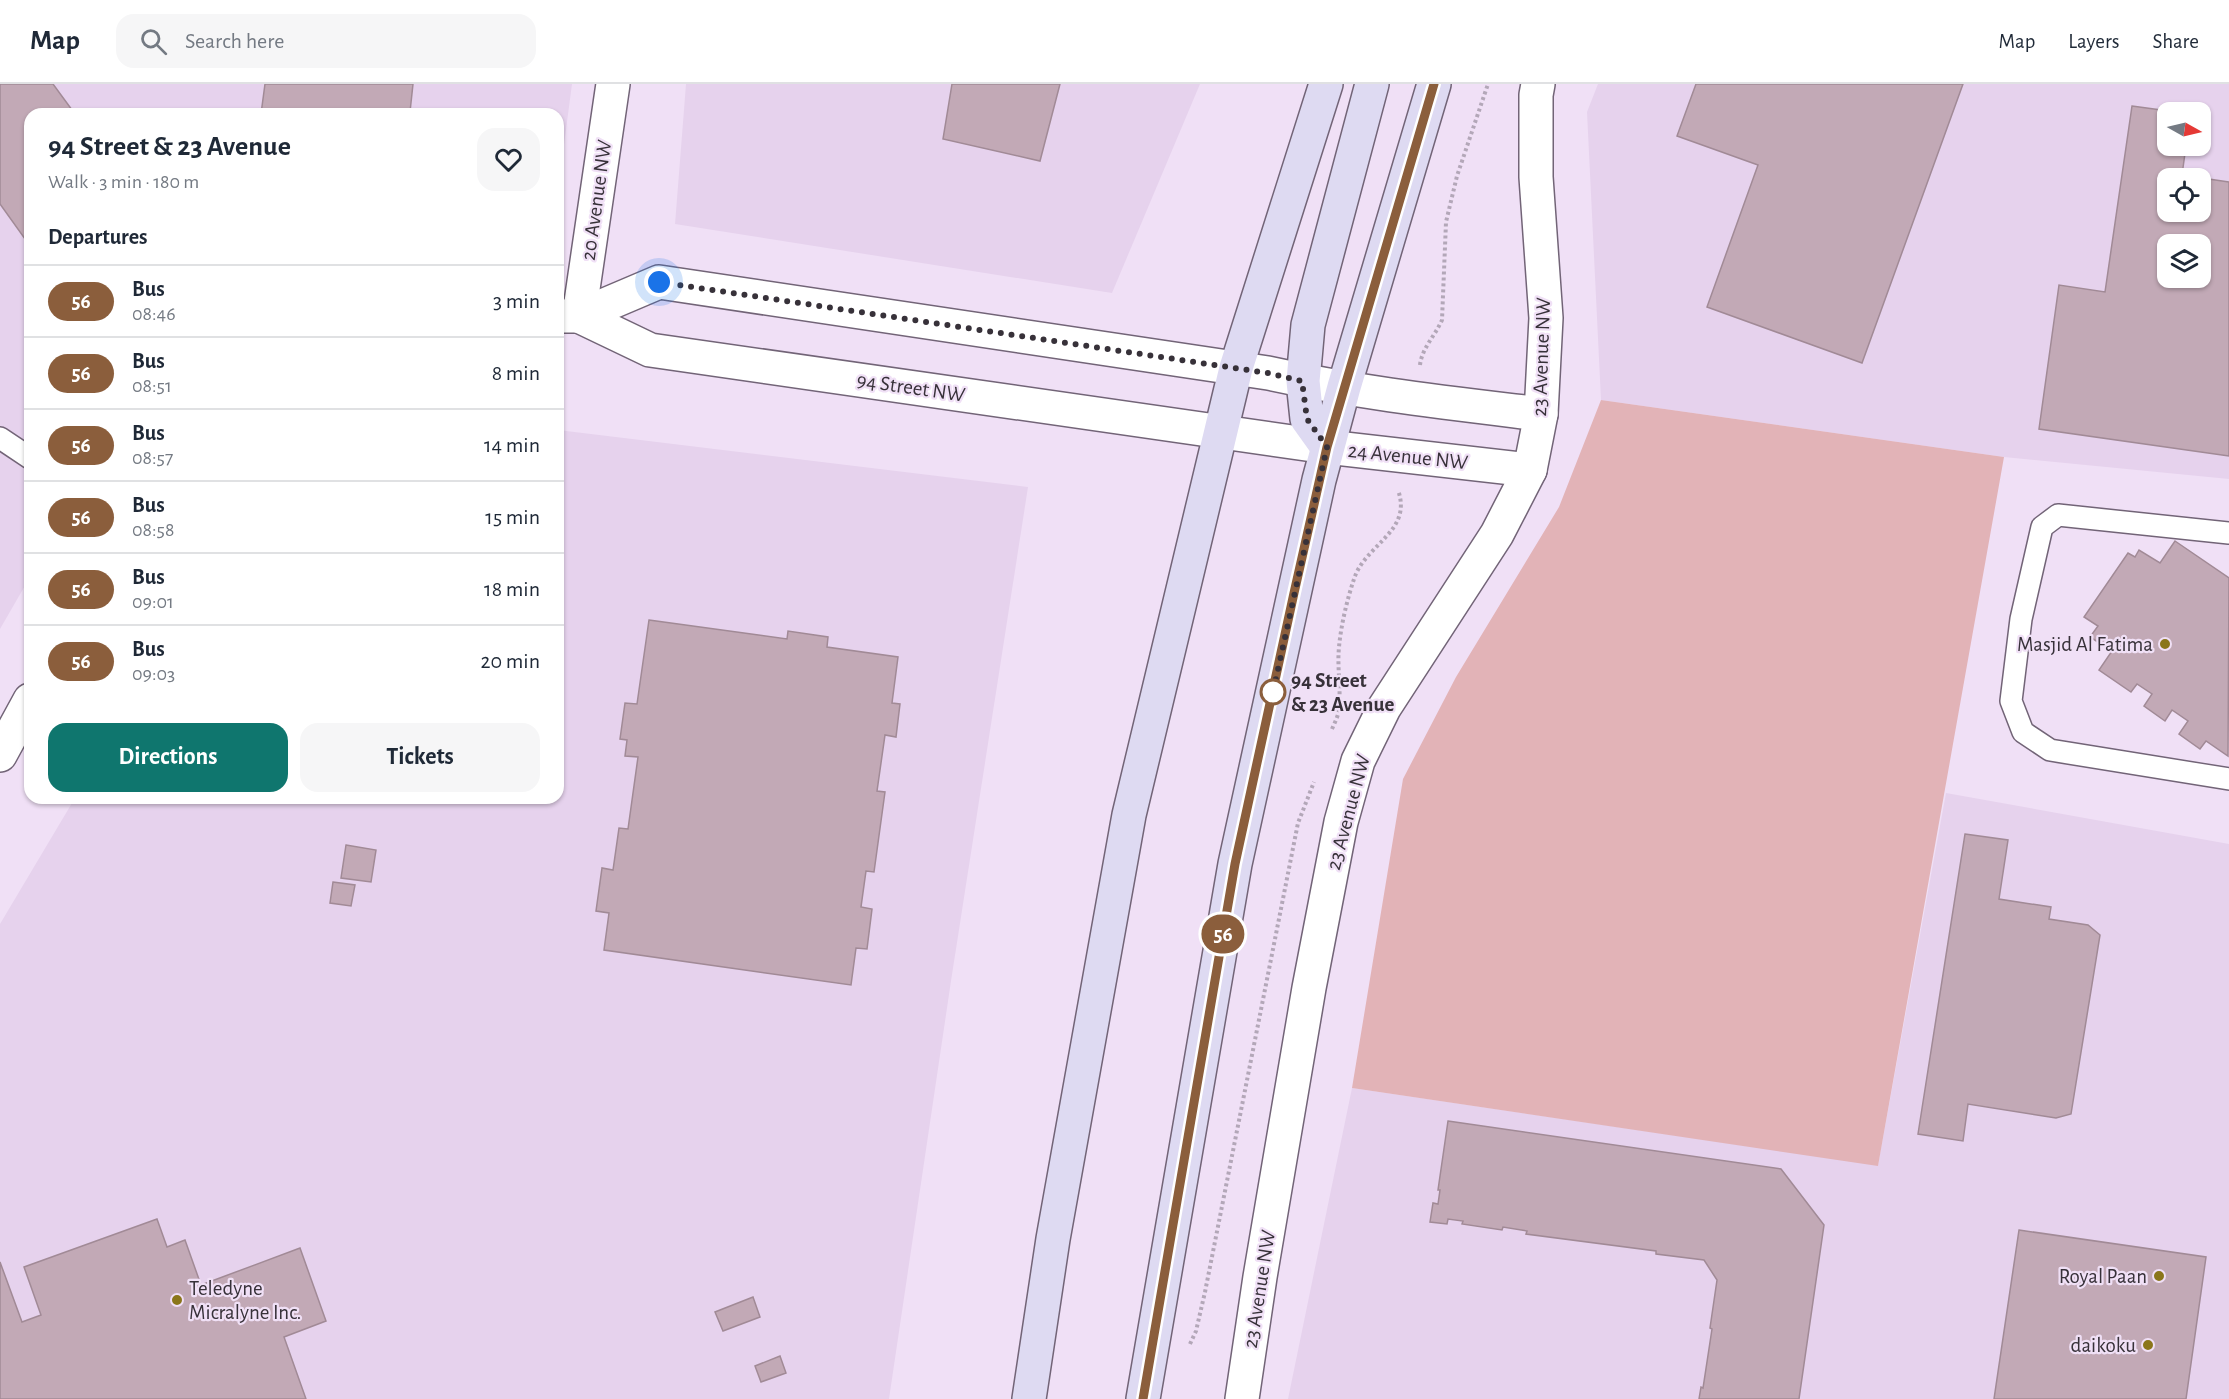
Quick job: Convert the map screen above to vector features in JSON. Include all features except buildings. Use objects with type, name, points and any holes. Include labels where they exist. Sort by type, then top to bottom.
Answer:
[{"type":"main road","points":[[1029,1399],[1053,1239],[1129,815],[1236,433],[1236,368],[1326,84]]},
{"type":"main road","points":[[1327,447],[1307,419],[1302,381],[1308,325],[1372,84]]},
{"type":"main road","points":[[1143,1399],[1235,864],[1327,447],[1434,84]]},
{"type":"street","name":"20 Avenue NW","points":[[569,316],[613,84]]},
{"type":"street","name":"23 Avenue NW","points":[[1242,1399],[1260,1277],[1309,988],[1341,822],[1358,761],[1384,708],[1497,534],[1530,470],[1541,414],[1546,318],[1536,177],[1538,84]]},
{"type":"street","points":[[569,316],[659,282],[1236,368],[1302,381],[1541,414]]},
{"type":"street","name":"94 Street NW","points":[[569,316],[650,350],[1236,433]]},
{"type":"street","name":"24 Avenue NW","points":[[1236,433],[1327,447],[1530,470]]},
{"type":"street","points":[[0,755],[24,711]]},
{"type":"lane","points":[[0,438],[24,454]]},
{"type":"lane","points":[[2229,533],[2058,514],[2042,527],[2020,619],[2011,701],[2023,732],[2050,750],[2229,779]]},
{"type":"path","points":[[1422,352],[1436,334],[1442,320],[1446,222],[1457,176],[1488,84]]},
{"type":"path","points":[[1329,740],[1340,709],[1339,647],[1354,578],[1362,563],[1382,539],[1395,528],[1401,513],[1402,501],[1397,491]]},
{"type":"path","points":[[1186,1352],[1196,1331],[1205,1292],[1298,823],[1314,781]]},
{"type":"shaded area","points":[[0,84],[572,84],[564,145],[564,108],[24,108],[24,587],[0,629]]},
{"type":"shaded area","points":[[686,84],[1200,84],[1112,293],[675,224]]},
{"type":"shaded area","points":[[1598,84],[2229,84],[2229,479],[2004,457],[1601,400],[1587,112]]},
{"type":"shaded area","points":[[1601,400],[2004,457],[1878,1166],[1352,1088],[1403,779],[1456,677],[1559,507]]},
{"type":"shaded area","points":[[564,431],[1028,487],[889,1399],[0,1399],[0,924],[71,804],[564,804]]},
{"type":"shaded area","points":[[1946,793],[2229,844],[2229,1399],[1288,1399],[1352,1088],[1878,1165]]},
{"type":"bus line","name":"56","points":[[1143,1399],[1235,864],[1294,593],[1327,447],[1434,84]]},
{"type":"place","name":"Masjid Al Fatima","points":[[2165,644]]},
{"type":"place","name":"94 Street & 23 Avenue","points":[[1273,692]]},
{"type":"place","name":"Royal Paan","points":[[2159,1276]]},
{"type":"place","name":"Teledyne Micralyne Inc.","points":[[177,1300]]},
{"type":"place","name":"daikoku","points":[[2148,1345]]},
{"type":"route","points":[[659,282],[1268,373],[1302,381],[1307,419],[1327,447],[1273,692]]}]
